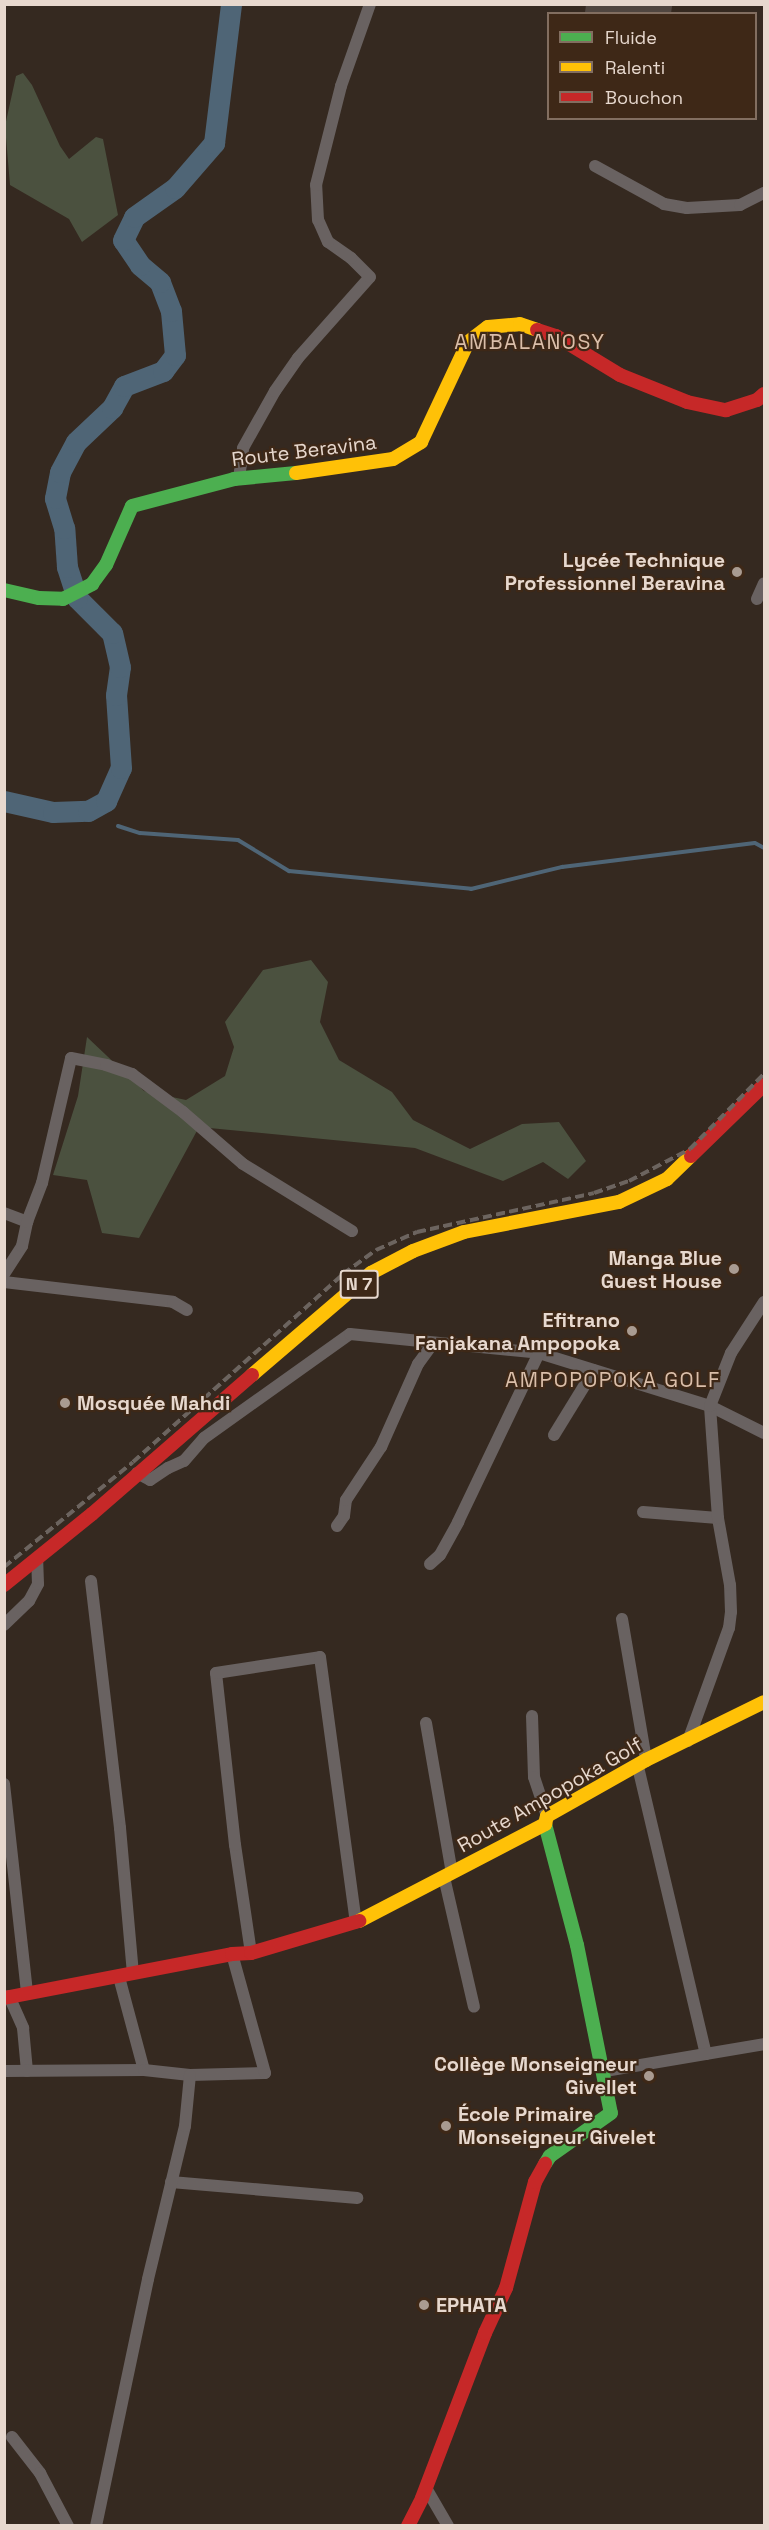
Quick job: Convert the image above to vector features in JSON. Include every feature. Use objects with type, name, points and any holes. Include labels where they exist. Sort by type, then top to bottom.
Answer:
[{"type":"street","points":[[239,478],[243,448],[275,391],[298,358],[370,277],[351,258],[328,242],[318,220],[316,185],[341,86],[370,4]]},
{"type":"street","points":[[595,166],[664,204],[687,208],[740,205],[765,193]]},
{"type":"street","name":"Route Beravina","points":[[4,590],[39,598],[63,599],[92,584],[106,565],[132,506],[239,478],[330,470],[393,459],[421,442],[468,342],[488,327],[520,324],[556,336],[620,375],[687,402],[726,410],[757,400],[765,394]]},
{"type":"street","points":[[757,599],[765,583]]},
{"type":"street","points":[[4,1274],[22,1246],[27,1222],[42,1183],[70,1058],[106,1065],[132,1074],[183,1112],[243,1164],[352,1231]]},
{"type":"street","name":"N 7","points":[[4,1585],[371,1273],[413,1251],[464,1232],[619,1202],[667,1179],[765,1085]]},
{"type":"street","points":[[4,1213],[27,1222]]},
{"type":"street","points":[[4,1282],[173,1302],[188,1310]]},
{"type":"street","points":[[688,1741],[729,1628],[730,1585],[718,1518],[710,1406],[731,1353],[765,1302]]},
{"type":"street","points":[[137,1473],[150,1480],[184,1461],[204,1438],[350,1334],[538,1353],[710,1406],[765,1433]]},
{"type":"street","points":[[337,1526],[344,1516],[346,1500],[381,1447],[418,1364],[433,1343]]},
{"type":"street","points":[[430,1564],[440,1555],[458,1522],[538,1353]]},
{"type":"street","points":[[554,1435],[594,1370]]},
{"type":"street","points":[[643,1512],[718,1518]]},
{"type":"street","points":[[4,1625],[29,1601],[38,1584],[37,1559]]},
{"type":"street","points":[[91,1581],[120,1828],[133,1972]]},
{"type":"street","points":[[621,1619],[642,1763],[706,2054]]},
{"type":"street","points":[[251,1953],[235,1845],[216,1673],[320,1657],[356,1923]]},
{"type":"street","name":"Route Ampopoka Golf","points":[[7,1997],[232,1954],[251,1953],[356,1923],[448,1875],[642,1763],[765,1702]]},
{"type":"street","points":[[408,2526],[426,2488],[485,2333],[506,2288],[535,2182],[550,2156],[611,2113],[577,1946],[534,1777],[532,1716]]},
{"type":"street","points":[[426,1723],[448,1875],[474,2007]]},
{"type":"street","points":[[4,1784],[27,1993]]},
{"type":"street","points":[[4,2071],[144,2070],[190,2075],[264,2073],[232,1954]]},
{"type":"street","points":[[119,1977],[144,2070]]},
{"type":"street","points":[[7,1997],[23,2028],[27,2071]]},
{"type":"street","points":[[604,2071],[765,2044]]},
{"type":"street","points":[[96,2526],[148,2279],[185,2126],[190,2075]]},
{"type":"street","points":[[171,2182],[357,2198]]},
{"type":"street","points":[[12,2437],[40,2473],[68,2526]]},
{"type":"street","points":[[426,2488],[448,2526]]},
{"type":"green space","points":[[23,73],[32,85],[60,146],[69,159],[96,137],[103,139],[118,215],[82,242],[69,219],[10,185],[5,126],[16,76]]},
{"type":"green space","points":[[311,960],[328,982],[320,1022],[339,1060],[392,1092],[413,1120],[470,1149],[522,1124],[559,1122],[586,1161],[568,1179],[543,1162],[503,1181],[415,1148],[199,1127],[139,1238],[102,1233],[87,1180],[53,1175],[78,1096],[87,1037],[144,1091],[186,1100],[225,1076],[234,1047],[225,1022],[263,970]]},
{"type":"waterway","points":[[4,801],[53,812],[88,811],[106,801],[121,768],[116,695],[120,667],[112,633],[77,598],[67,567],[64,528],[55,498],[60,472],[76,442],[112,408],[124,386],[163,371],[175,355],[171,311],[160,282],[140,265],[123,240],[134,217],[175,188],[214,143],[231,4]]},
{"type":"waterway","points":[[118,826],[140,833],[238,840],[289,871],[471,889],[562,867],[755,843],[764,848]]},
{"type":"runway","points":[[625,12],[634,4]]},
{"type":"railway","points":[[4,1567],[133,1462],[343,1274],[376,1250],[417,1232],[594,1193],[629,1181],[690,1149],[764,1074]]},
{"type":"traffic: fast","points":[[4,590],[39,598],[63,599],[92,584],[106,565],[132,506],[234,479],[296,473]]},
{"type":"traffic: fast","points":[[545,1824],[577,1945],[611,2113],[550,2156],[545,2164]]},
{"type":"traffic: slow","points":[[296,473],[393,459],[421,442],[468,342],[488,327],[520,324],[537,330]]},
{"type":"traffic: slow","points":[[252,1375],[371,1273],[413,1251],[464,1232],[619,1202],[667,1179],[691,1156]]},
{"type":"traffic: slow","points":[[359,1921],[545,1824],[547,1816],[646,1760],[764,1702]]},
{"type":"traffic: jam","points":[[537,330],[556,336],[620,375],[687,402],[726,410],[757,400],[764,394]]},
{"type":"traffic: jam","points":[[691,1156],[764,1085]]},
{"type":"traffic: jam","points":[[4,1585],[92,1514],[252,1375]]},
{"type":"traffic: jam","points":[[4,1998],[232,1954],[251,1953],[359,1921]]},
{"type":"traffic: jam","points":[[408,2526],[422,2498],[485,2333],[506,2288],[535,2182],[545,2164]]},
{"type":"place","name":"Lycée Technique Professionnel Beravina","points":[[737,572]]},
{"type":"place","name":"Manga Blue Guest House","points":[[734,1269]]},
{"type":"place","name":"Efitrano Fanjakana Ampopoka","points":[[632,1331]]},
{"type":"place","name":"Mosquée Mahdi","points":[[65,1403]]},
{"type":"place","name":"Collège Monseigneur Givellet","points":[[649,2076]]},
{"type":"place","name":"École Primaire Monseigneur Givelet","points":[[446,2126]]},
{"type":"place","name":"EPHATA","points":[[424,2305]]},
{"type":"district","name":"AMBALANOSY","points":[[530,342]]},
{"type":"district","name":"AMPOPOPOKA GOLF","points":[[613,1380]]}]
